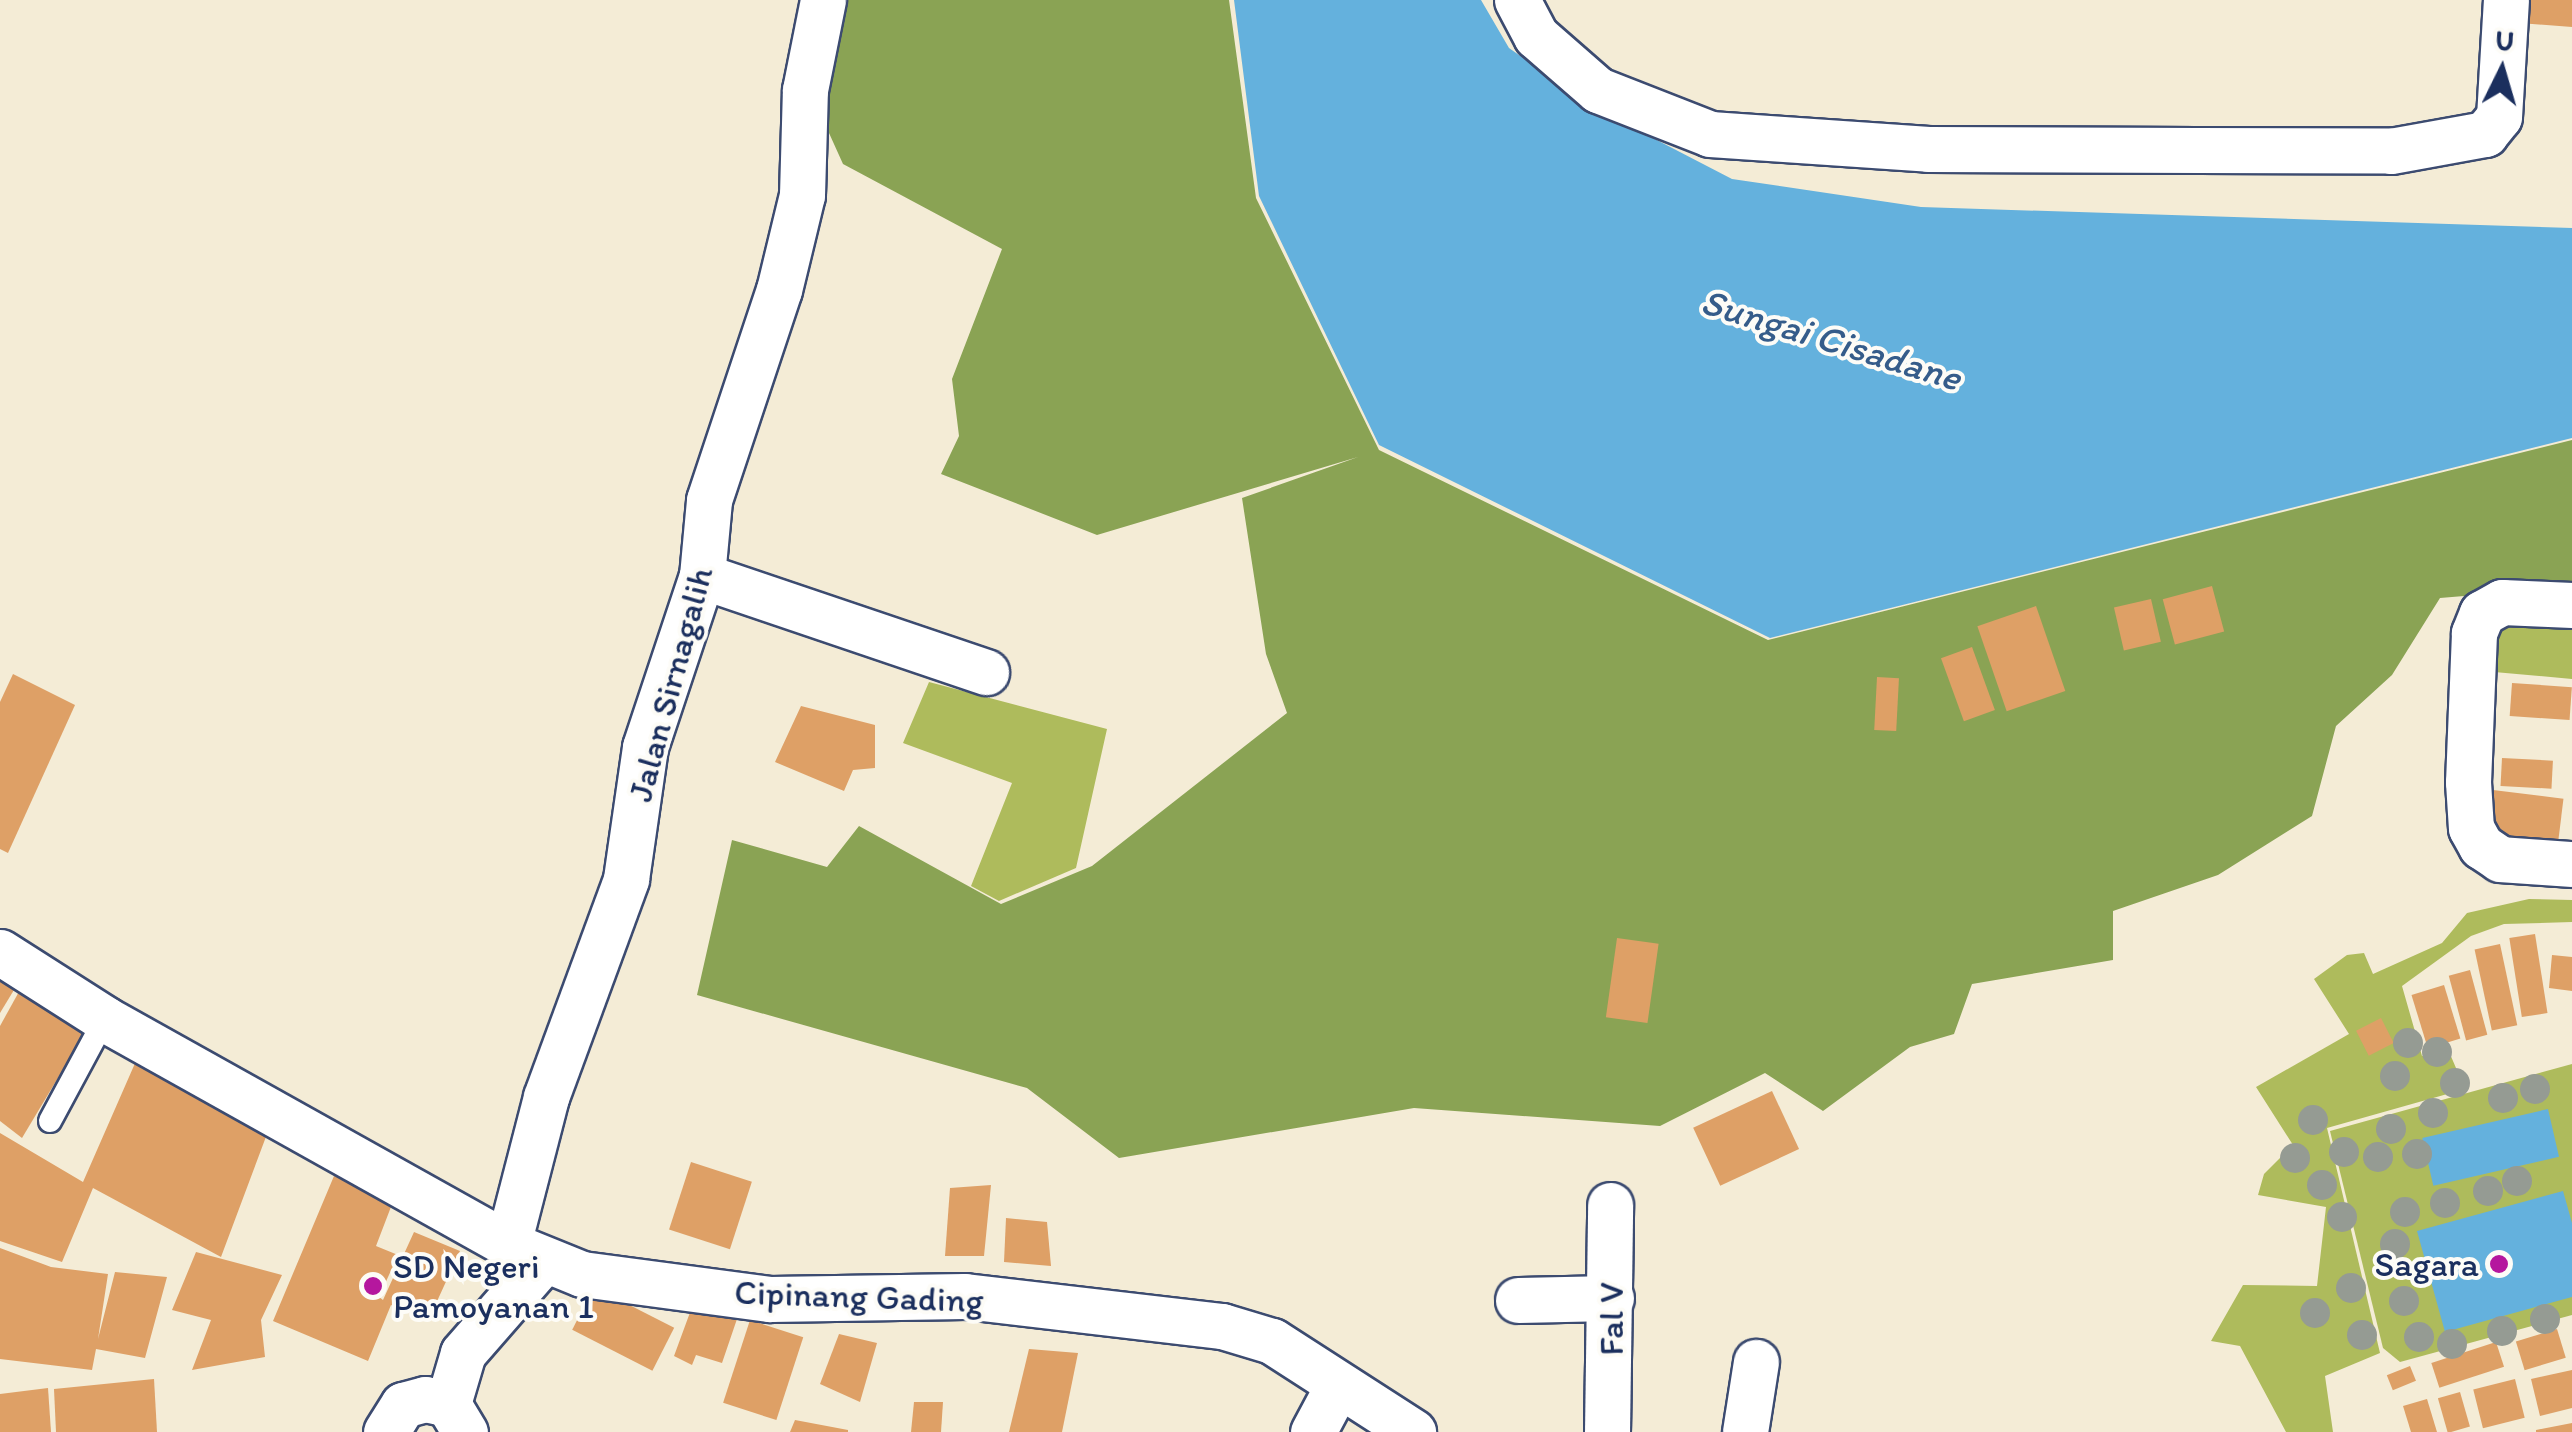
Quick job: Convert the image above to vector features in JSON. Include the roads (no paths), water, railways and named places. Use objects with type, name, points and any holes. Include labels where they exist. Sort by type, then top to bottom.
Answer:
[{"type":"street","name":"Jalan Sirnagalih","points":[[526,1252],[546,1098],[626,879],[645,747],[702,576],[709,500],[779,290],[802,195],[806,90],[823,0]]},
{"type":"street","points":[[1517,0],[1536,36],[1598,90],[1710,134],[1928,149],[2391,151],[2485,134],[2499,117],[2506,0]]},
{"type":"street","points":[[702,576],[986,672]]},
{"type":"street","points":[[2572,604],[2502,602],[2482,613],[2474,634],[2468,782],[2472,828],[2480,846],[2500,859],[2572,864]]},
{"type":"street","name":"Cipinang Gading","points":[[0,952],[105,1019],[526,1252],[582,1274],[770,1299],[965,1296],[1222,1326],[1272,1341],[1413,1432]]},
{"type":"street","name":"Fal V","points":[[1607,1432],[1610,1206]]},
{"type":"street","points":[[386,1432],[403,1405],[426,1399],[457,1418],[463,1353],[526,1252]]},
{"type":"street","points":[[1518,1300],[1611,1298]]},
{"type":"street","points":[[1745,1432],[1756,1362]]},
{"type":"street","points":[[1314,1432],[1337,1386]]},
{"type":"lane","points":[[50,1121],[105,1019]]},
{"type":"water","name":"Sungai Cisadane","points":[[1234,0],[1481,0],[1509,48],[1593,107],[1732,179],[1921,207],[2572,228],[2572,438],[1770,638],[1379,445],[1259,196]]},
{"type":"water","points":[[2548,1109],[2559,1157],[2433,1186],[2422,1138]]},
{"type":"water","name":"Sagara","points":[[2563,1191],[2572,1223],[2572,1297],[2445,1332],[2417,1231]]},
{"type":"place","name":"Sagara","points":[[2499,1264]]},
{"type":"place","name":"SD Negeri Pamoyanan 1","points":[[373,1286]]}]
